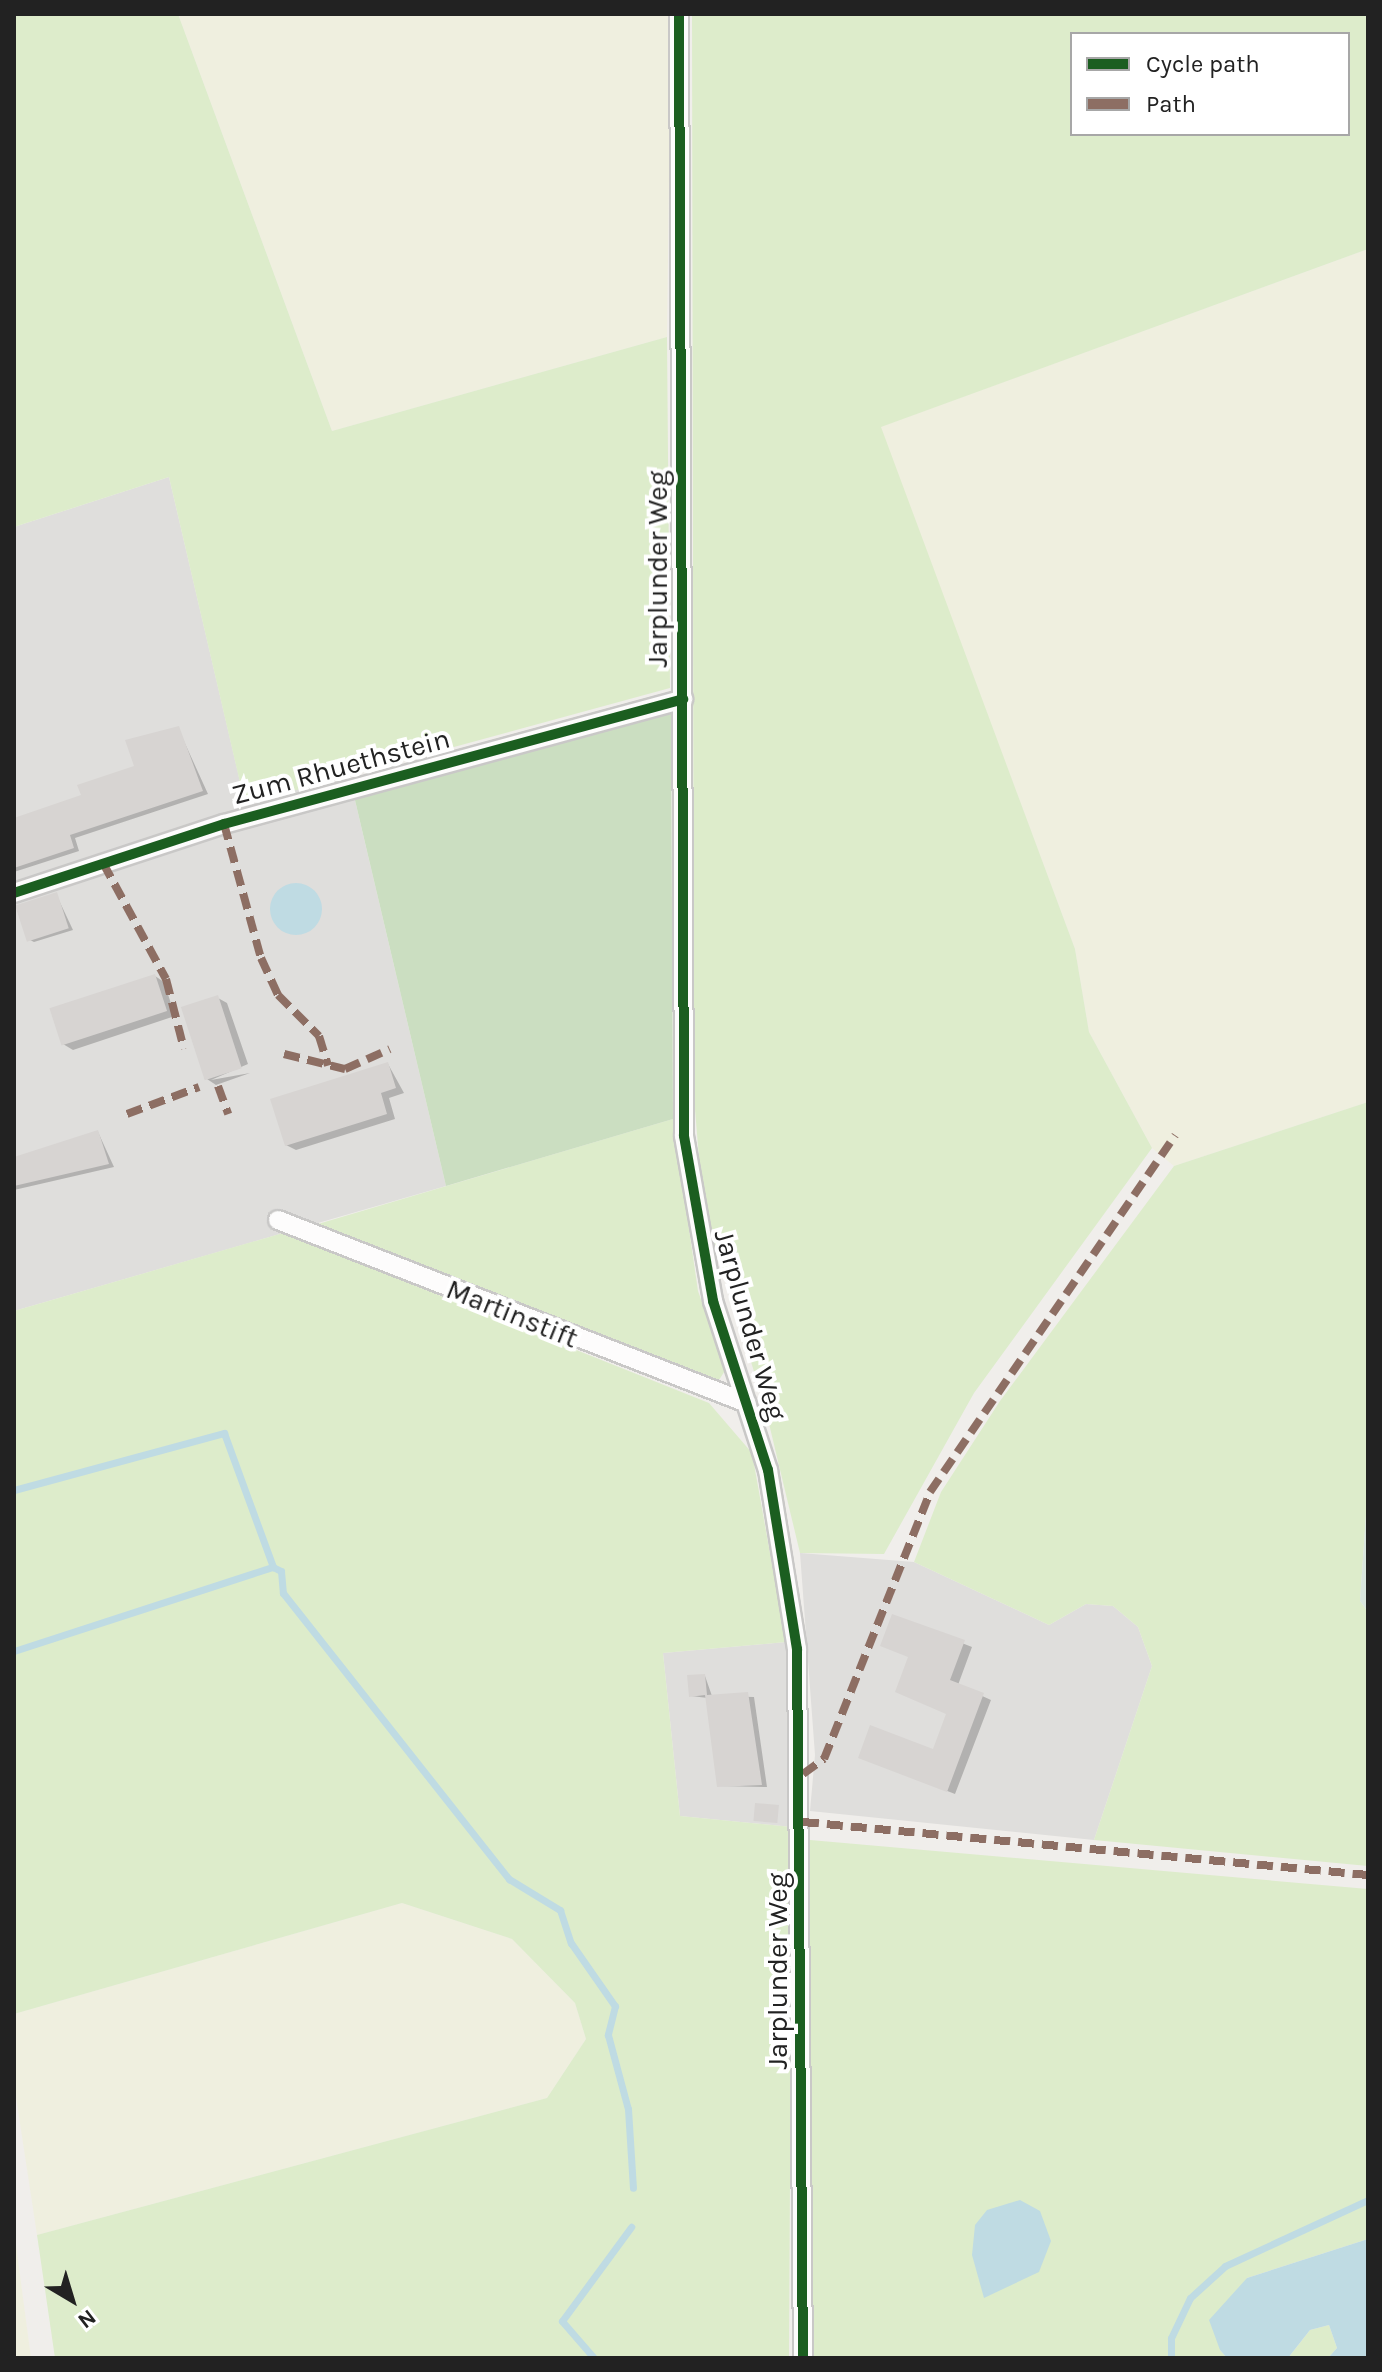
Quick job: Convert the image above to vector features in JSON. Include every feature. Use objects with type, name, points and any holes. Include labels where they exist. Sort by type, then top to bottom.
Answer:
[{"type":"street","name":"Jarplunder Weg","points":[[679,14],[684,1136],[713,1301],[747,1403],[782,1535],[797,1649],[803,2358]]},
{"type":"street","name":"Zum Rhuethstein","points":[[14,893],[224,824],[683,699]]},
{"type":"street","name":"Martinstift","points":[[278,1220],[747,1403]]},
{"type":"shaded area","points":[[169,477],[245,803],[349,775],[446,1186],[14,1311],[14,527]]},
{"type":"shaded area","points":[[1368,1487],[1368,1612],[1360,1601]]},
{"type":"shaded area","points":[[800,1553],[914,1562],[1049,1625],[1086,1604],[1113,1606],[1138,1627],[1152,1666],[1094,1840],[810,1811],[815,1755]]},
{"type":"shaded area","points":[[786,1642],[792,1827],[680,1816],[663,1653]]},
{"type":"green space","points":[[14,14],[178,14],[332,431],[667,337],[670,688],[245,804],[169,477],[14,527]]},
{"type":"green space","points":[[178,14],[671,14],[667,337],[332,431]]},
{"type":"green space","points":[[692,14],[1368,14],[1368,249],[881,427],[1075,949],[1089,1032],[1152,1148],[974,1393],[884,1554],[800,1553],[765,1407],[703,1207],[694,1097]]},
{"type":"green space","points":[[1368,249],[1368,1102],[1174,1166],[1152,1148],[1089,1032],[1075,949],[880,427]]},
{"type":"green space","points":[[671,711],[673,1119],[446,1186],[354,796]]},
{"type":"green space","points":[[1368,1102],[1368,1487],[1360,1601],[1368,1612],[1368,1866],[1094,1840],[1152,1666],[1138,1627],[1113,1606],[1086,1604],[1049,1625],[914,1562],[941,1492],[1000,1401],[1174,1166]]},
{"type":"green space","points":[[673,1119],[698,1291],[726,1369],[719,1380],[318,1224]]},
{"type":"green space","points":[[283,1233],[709,1403],[752,1453],[786,1642],[663,1653],[680,1816],[792,1827],[789,2358],[55,2358],[37,2235],[547,2098],[586,2039],[575,2003],[512,1939],[402,1903],[14,2014],[14,1311]]},
{"type":"green space","points":[[810,1840],[1368,1889],[1368,2239],[1247,2278],[1220,2350],[1227,2358],[810,2358]]},
{"type":"green space","points":[[402,1903],[512,1939],[575,2003],[586,2039],[547,2098],[37,2235],[14,2084],[14,2014]]},
{"type":"green space","points":[[14,2230],[31,2358],[14,2358]]},
{"type":"green space","points":[[1329,2325],[1337,2348],[1328,2358],[1288,2358],[1310,2330]]},
{"type":"water","points":[[296,883],[315,890],[322,909],[315,928],[296,935],[277,928],[270,909],[277,890]]},
{"type":"water","points":[[1020,2200],[1040,2211],[1051,2241],[1039,2272],[984,2298],[972,2255],[975,2225],[987,2210]]},
{"type":"water","points":[[1368,2239],[1368,2358],[1328,2358],[1337,2348],[1329,2325],[1310,2330],[1288,2358],[1227,2358],[1220,2350],[1209,2320],[1247,2278]]},
{"type":"building","points":[[179,726],[203,791],[70,835],[74,848],[14,868],[14,818],[81,795],[77,785],[134,766],[125,740]]},
{"type":"building","points":[[57,892],[69,928],[27,942],[15,906]]},
{"type":"building","points":[[155,974],[167,1011],[61,1045],[49,1008]]},
{"type":"building","points":[[218,995],[242,1068],[205,1080],[181,1007]]},
{"type":"building","points":[[388,1062],[396,1088],[381,1093],[387,1114],[285,1146],[270,1099]]},
{"type":"building","points":[[98,1130],[109,1164],[14,1186],[14,1157]]},
{"type":"building","points":[[892,1614],[965,1640],[950,1680],[984,1693],[947,1792],[858,1758],[870,1725],[933,1749],[946,1714],[895,1692],[908,1657],[880,1646]]},
{"type":"building","points":[[705,1674],[707,1695],[748,1692],[762,1785],[717,1787],[705,1695],[689,1697],[687,1675]]},
{"type":"building","points":[[755,1803],[779,1805],[777,1823],[753,1821]]},
{"type":"waterway","points":[[14,1490],[224,1433],[273,1567]]},
{"type":"waterway","points":[[14,1651],[273,1567],[281,1571],[283,1593],[509,1879],[560,1910],[571,1943],[615,2006],[608,2035],[628,2109],[633,2188]]},
{"type":"waterway","points":[[1171,2358],[1171,2338],[1190,2298],[1225,2266],[1368,2200]]},
{"type":"waterway","points":[[594,2358],[562,2321],[631,2227]]},
{"type":"marked path","points":[[224,824],[261,958],[278,995],[319,1036],[328,1066]]},
{"type":"marked path","points":[[103,863],[166,979],[184,1049]]},
{"type":"marked path","points":[[284,1054],[345,1069],[390,1049]]},
{"type":"marked path","points":[[218,1086],[228,1114]]},
{"type":"marked path","points":[[127,1114],[199,1087]]},
{"type":"marked path","points":[[803,1774],[824,1759],[930,1492],[1175,1135]]},
{"type":"marked path","points":[[803,1822],[1368,1875]]},
{"type":"cycle path","points":[[679,14],[684,1136],[713,1301],[768,1470],[797,1649],[803,2358]]},
{"type":"cycle path","points":[[14,893],[224,824],[683,699]]}]
